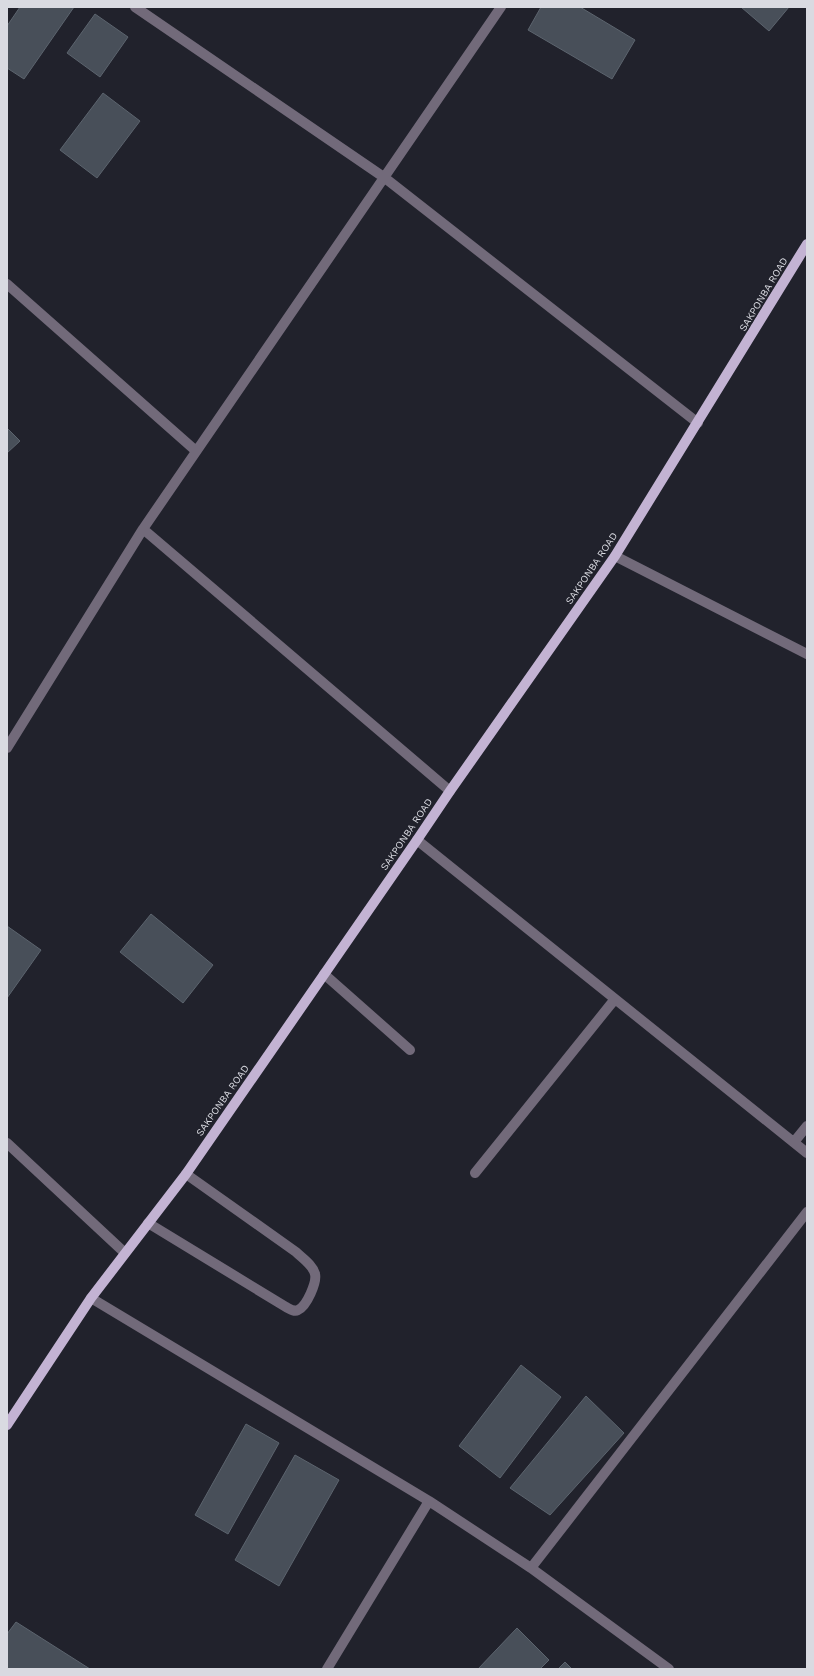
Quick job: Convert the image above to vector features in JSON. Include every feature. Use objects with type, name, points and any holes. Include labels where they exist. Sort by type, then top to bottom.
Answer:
[{"type":"main road","name":"SAKPONBA ROAD","points":[[7,1425],[91,1298],[186,1174],[450,791],[615,556],[807,244]]},
{"type":"street","points":[[135,7],[384,178],[698,423]]},
{"type":"street","points":[[7,748],[143,529],[501,7]]},
{"type":"street","points":[[7,284],[196,451]]},
{"type":"street","points":[[143,529],[450,791]]},
{"type":"street","points":[[615,556],[807,654]]},
{"type":"street","points":[[417,840],[807,1153]]},
{"type":"street","points":[[324,974],[410,1050]]},
{"type":"street","points":[[475,1173],[615,999]]},
{"type":"street","points":[[794,1142],[807,1126]]},
{"type":"street","points":[[7,1143],[125,1253]]},
{"type":"street","points":[[148,1223],[286,1307],[294,1311],[299,1310],[304,1305],[316,1282],[315,1272],[312,1268],[296,1252],[186,1174]]},
{"type":"street","points":[[531,1568],[807,1212]]},
{"type":"street","points":[[91,1298],[429,1501],[531,1568],[669,1669]]},
{"type":"street","points":[[327,1669],[429,1501]]},
{"type":"building","points":[[20,7],[74,7],[24,79],[7,68],[7,26]]},
{"type":"building","points":[[541,7],[580,7],[635,40],[612,79],[528,30]]},
{"type":"building","points":[[741,7],[789,7],[769,31]]},
{"type":"building","points":[[95,14],[128,37],[100,77],[67,53]]},
{"type":"building","points":[[103,93],[140,121],[97,178],[60,150]]},
{"type":"building","points":[[7,428],[20,441],[7,453]]},
{"type":"building","points":[[151,914],[213,965],[183,1003],[120,952]]},
{"type":"building","points":[[7,926],[41,950],[7,998]]},
{"type":"building","points":[[521,1365],[561,1397],[500,1478],[459,1446]]},
{"type":"building","points":[[586,1396],[624,1433],[550,1515],[510,1488]]},
{"type":"building","points":[[246,1424],[279,1443],[228,1534],[195,1515]]},
{"type":"building","points":[[295,1455],[339,1480],[279,1586],[235,1560]]},
{"type":"building","points":[[16,1622],[90,1669],[7,1669],[7,1634]]},
{"type":"building","points":[[517,1628],[549,1660],[540,1669],[478,1669]]},
{"type":"building","points":[[565,1662],[572,1669],[558,1669]]}]
